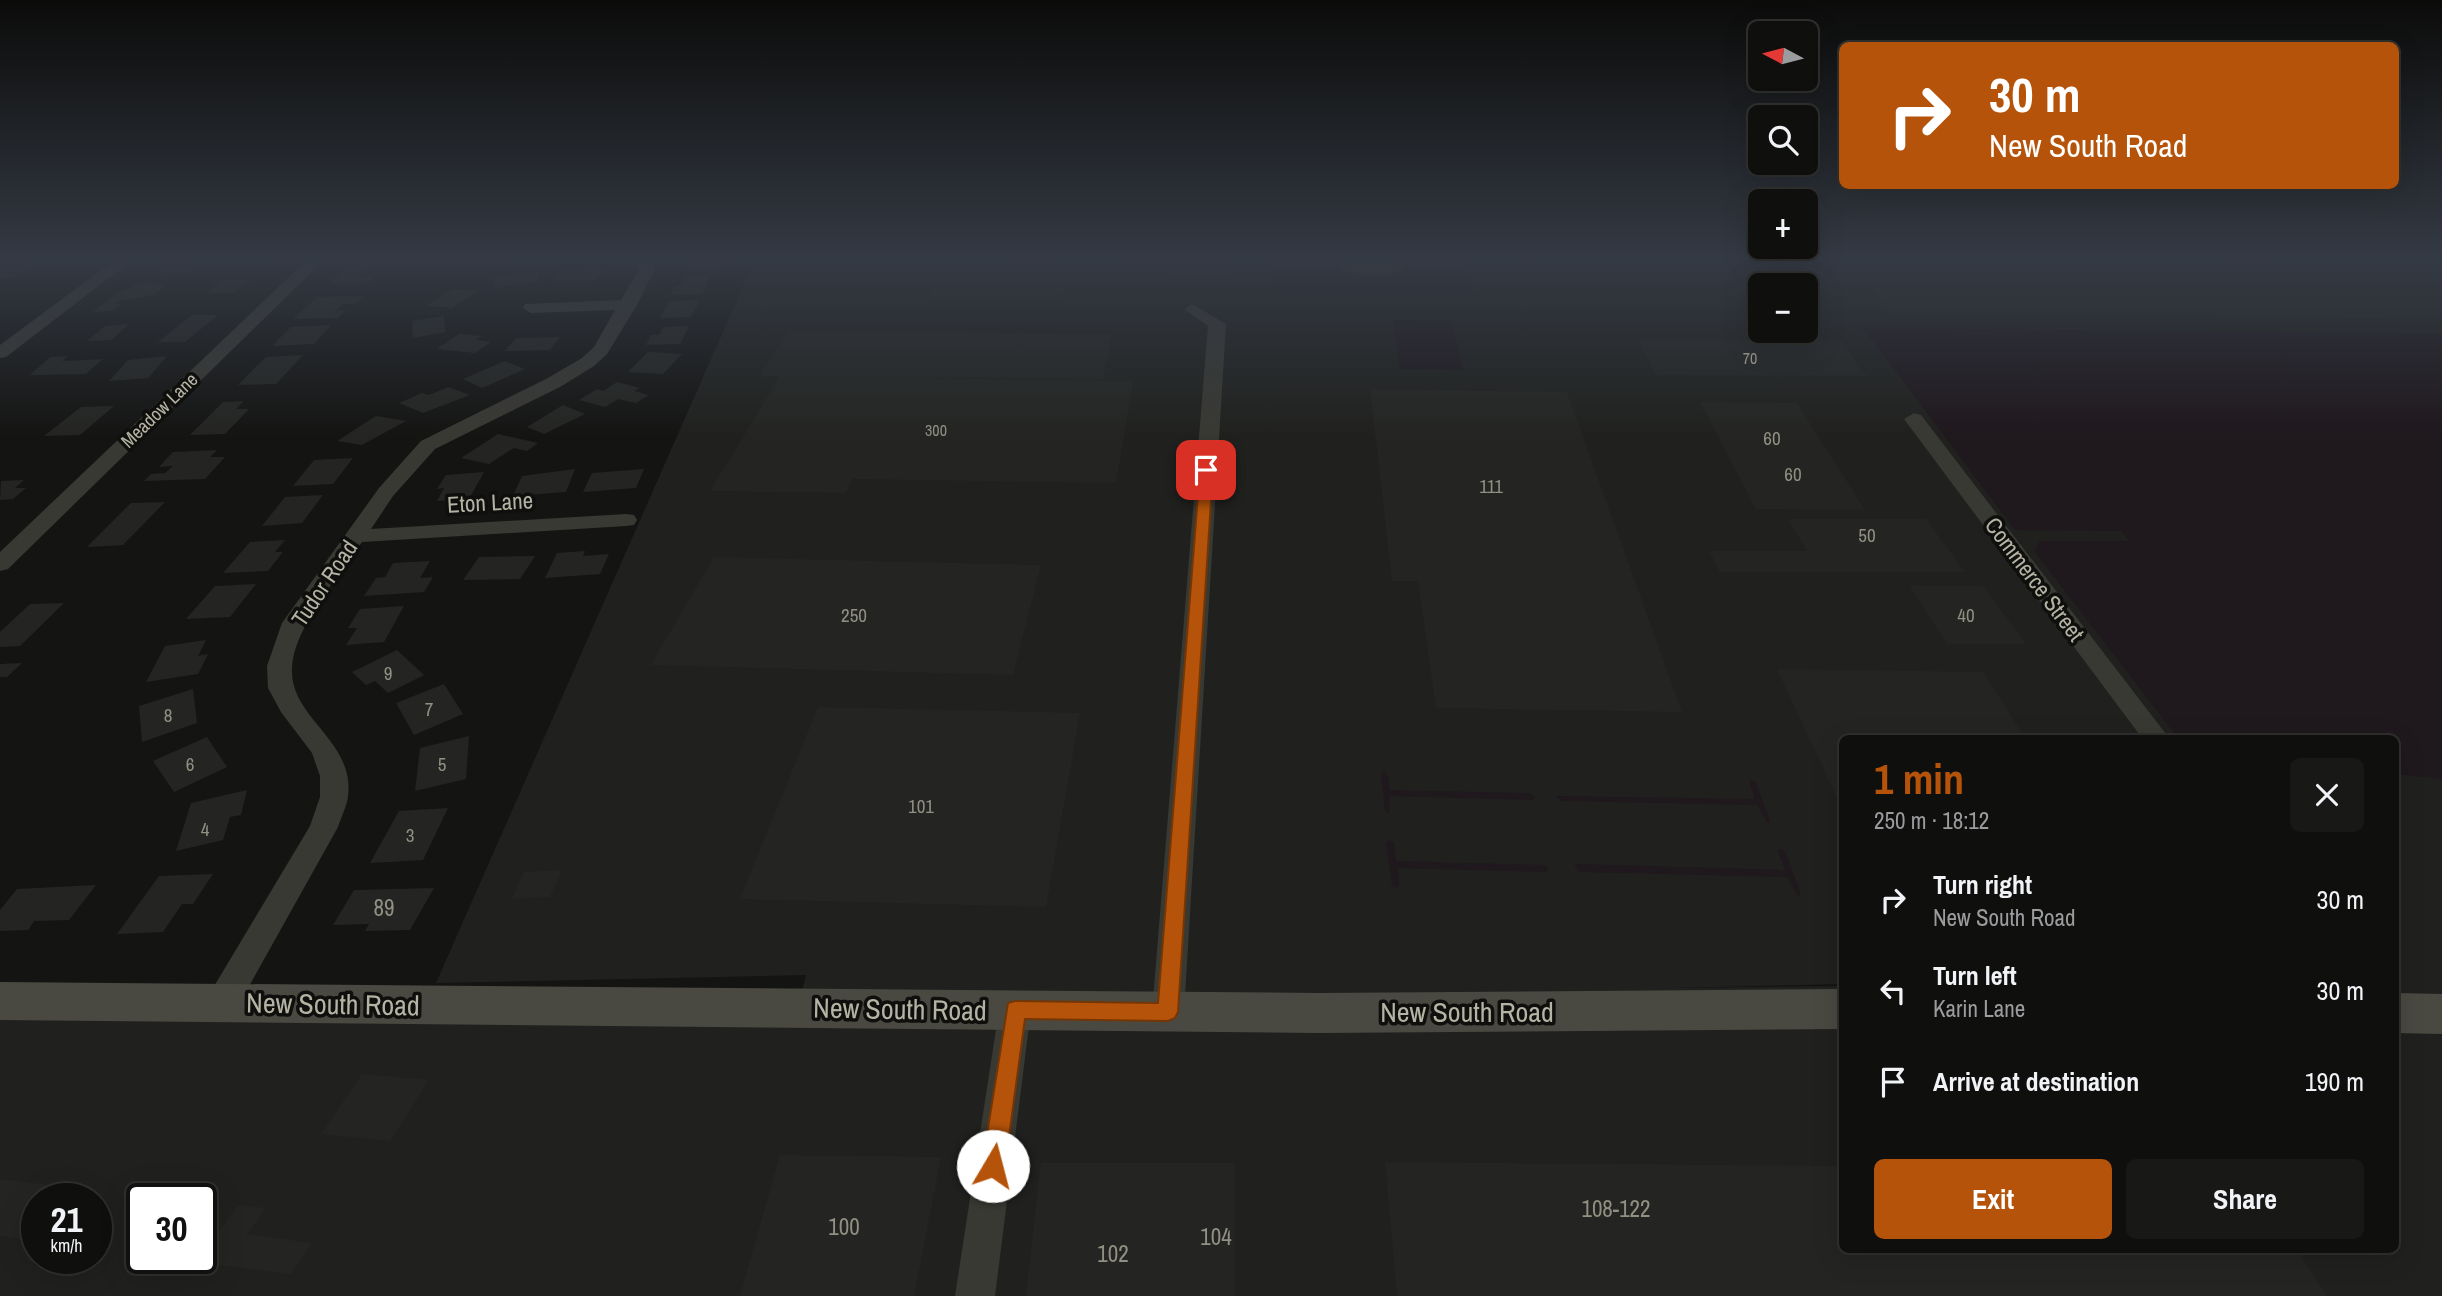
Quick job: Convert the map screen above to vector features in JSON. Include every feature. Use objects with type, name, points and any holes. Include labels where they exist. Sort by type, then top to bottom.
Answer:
[{"type":"street","points":[[0,353],[47,317]]},
{"type":"street","name":"Meadow Lane","points":[[0,564],[256,317]]},
{"type":"street","name":"Tudor Road","points":[[222,1003],[324,827],[334,797],[334,776],[326,750],[290,706],[281,688],[279,666],[295,623],[386,492],[428,445],[553,383],[588,362],[601,350],[621,317]]},
{"type":"street","points":[[1168,1012],[1217,324],[1206,317]]},
{"type":"street","name":"Commerce Street","points":[[1914,419],[2154,735]]},
{"type":"street","name":"Eton Lane","points":[[357,536],[626,520]]},
{"type":"street","name":"New South Road","points":[[0,1001],[1168,1012],[1839,1009]]},
{"type":"street","points":[[975,1296],[1015,1010]]},
{"type":"street","points":[[2399,1013],[2442,1014]]},
{"type":"shaded area","points":[[729,317],[1748,317],[1748,343],[1818,343],[1818,317],[2442,317],[2442,1296],[0,1296],[0,1008],[800,998],[806,975],[436,983]]},
{"type":"shaded area","points":[[1393,320],[1452,321],[1463,370],[1400,369]]},
{"type":"shaded area","points":[[1863,328],[2442,334],[2442,779],[2399,774],[2399,735],[2176,735],[2034,551],[2040,541],[2130,541],[2121,531],[2015,530]]},
{"type":"shaded area","points":[[1384,771],[1390,790],[1530,793],[1535,798],[1390,796],[1389,814],[1385,811],[1381,774]]},
{"type":"shaded area","points":[[1749,782],[1756,782],[1770,821],[1767,823],[1757,805],[1561,801],[1556,796],[1755,799]]},
{"type":"shaded area","points":[[1389,840],[1394,843],[1396,861],[1545,865],[1549,870],[1398,868],[1399,885],[1396,888],[1392,885],[1386,843]]},
{"type":"shaded area","points":[[1778,851],[1785,851],[1801,894],[1798,896],[1787,877],[1580,872],[1574,866],[1785,870]]},
{"type":"building","points":[[189,317],[215,317],[185,342],[158,342]]},
{"type":"building","points":[[295,317],[339,317],[338,318],[293,319]]},
{"type":"building","points":[[444,317],[445,332],[413,338],[412,321]]},
{"type":"building","points":[[2303,317],[2442,317],[2442,319]]},
{"type":"building","points":[[129,324],[112,340],[87,341],[105,326]]},
{"type":"building","points":[[331,325],[314,344],[272,346],[291,327]]},
{"type":"building","points":[[689,326],[680,344],[646,345],[651,335],[659,335],[663,327]]},
{"type":"building","points":[[788,331],[1112,334],[1103,379],[838,377],[1133,381],[1116,483],[852,479],[846,493],[710,491],[780,376],[760,376]]},
{"type":"building","points":[[459,334],[482,336],[476,340],[491,342],[475,353],[437,349]]},
{"type":"building","points":[[560,337],[550,350],[505,351],[516,338]]},
{"type":"building","points":[[1638,340],[1748,341],[1748,343],[1841,341],[1867,376],[1656,375]]},
{"type":"building","points":[[648,352],[682,354],[663,374],[628,372]]},
{"type":"building","points":[[303,355],[276,384],[238,385],[266,357]]},
{"type":"building","points":[[68,356],[62,361],[103,359],[86,374],[30,375],[50,357]]},
{"type":"building","points":[[167,356],[148,378],[109,381],[128,360]]},
{"type":"building","points":[[505,361],[525,369],[482,388],[463,379]]},
{"type":"building","points":[[617,382],[640,388],[634,391],[649,395],[636,403],[618,399],[605,407],[579,400],[597,389],[603,391]]},
{"type":"building","points":[[448,387],[470,395],[423,413],[399,403],[422,393],[429,395]]},
{"type":"building","points":[[1370,389],[1567,392],[1682,712],[1436,708],[1418,581],[1392,581]]},
{"type":"building","points":[[244,401],[236,409],[249,409],[225,434],[190,435],[223,402]]},
{"type":"building","points":[[1700,402],[1797,403],[1865,510],[1756,509]]},
{"type":"building","points":[[563,405],[585,414],[544,434],[527,427]]},
{"type":"building","points":[[114,406],[80,435],[44,436],[81,407]]},
{"type":"building","points":[[376,416],[406,421],[362,445],[337,441]]},
{"type":"building","points":[[498,434],[538,443],[527,451],[514,448],[489,464],[461,458]]},
{"type":"building","points":[[217,450],[210,457],[225,457],[205,479],[144,481],[151,474],[165,473],[173,466],[159,467],[173,452]]},
{"type":"building","points":[[353,458],[333,484],[293,486],[314,460]]},
{"type":"building","points":[[575,469],[566,492],[513,496],[522,476]]},
{"type":"building","points":[[644,469],[636,488],[583,492],[592,473]]},
{"type":"building","points":[[484,472],[469,499],[437,501],[444,488],[437,489],[446,475]]},
{"type":"building","points":[[24,480],[15,488],[26,488],[13,499],[0,500],[1,481]]},
{"type":"building","points":[[323,495],[302,523],[262,526],[285,497]]},
{"type":"building","points":[[165,502],[123,545],[87,547],[131,503]]},
{"type":"building","points":[[1788,519],[1926,519],[1965,572],[1720,572],[1709,551],[1807,551]]},
{"type":"building","points":[[285,540],[275,552],[283,552],[268,571],[223,573],[250,542]]},
{"type":"building","points":[[585,551],[583,556],[609,554],[600,574],[545,578],[557,553]]},
{"type":"building","points":[[535,556],[520,579],[463,580],[479,557]]},
{"type":"building","points":[[714,557],[1041,565],[1013,675],[651,665]]},
{"type":"building","points":[[430,561],[420,578],[433,577],[424,592],[364,596],[376,578],[385,577],[393,563]]},
{"type":"building","points":[[256,584],[230,617],[186,619],[215,586]]},
{"type":"building","points":[[1909,585],[1983,586],[2026,644],[1947,644]]},
{"type":"building","points":[[64,603],[20,646],[0,647],[0,632],[30,604]]},
{"type":"building","points":[[404,606],[384,642],[346,645],[357,628],[348,628],[360,609]]},
{"type":"building","points":[[206,640],[198,656],[208,654],[198,674],[146,682],[165,646]]},
{"type":"building","points":[[397,650],[424,675],[388,693],[375,681],[366,685],[352,672]]},
{"type":"building","points":[[22,663],[7,677],[0,677],[0,664]]},
{"type":"building","points":[[1777,669],[1983,672],[2023,735],[1839,735],[1839,802]]},
{"type":"building","points":[[444,684],[463,714],[414,735],[396,703]]},
{"type":"building","points":[[193,689],[197,723],[142,742],[139,706]]},
{"type":"building","points":[[818,707],[1080,713],[1046,907],[740,899]]},
{"type":"building","points":[[469,736],[466,779],[415,791],[420,748]]},
{"type":"building","points":[[207,737],[227,767],[174,792],[153,761]]},
{"type":"building","points":[[247,790],[241,815],[230,817],[223,840],[176,851],[191,803]]},
{"type":"building","points":[[448,808],[423,860],[370,863],[399,811]]},
{"type":"building","points":[[562,870],[550,897],[512,899],[524,872]]},
{"type":"building","points":[[213,874],[193,904],[182,904],[163,932],[117,934],[159,876]]},
{"type":"building","points":[[96,885],[69,920],[34,921],[28,930],[0,931],[0,910],[17,889]]},
{"type":"building","points":[[434,888],[410,930],[365,931],[369,924],[333,925],[354,890]]},
{"type":"building","points":[[362,1074],[429,1080],[390,1141],[321,1134]]},
{"type":"building","points":[[780,1155],[941,1157],[914,1296],[740,1296]]},
{"type":"building","points":[[1385,1162],[1839,1166],[1839,1253],[2299,1253],[2327,1296],[1397,1296]]},
{"type":"building","points":[[1041,1163],[1235,1163],[1235,1296],[1026,1296]]},
{"type":"building","points":[[0,1179],[34,1183],[21,1183],[21,1239],[0,1236]]},
{"type":"building","points":[[238,1205],[266,1208],[247,1234],[312,1243],[291,1274],[217,1265],[217,1234]]},
{"type":"route","points":[[993,1166],[1015,1010],[1168,1012],[1206,470]]}]
